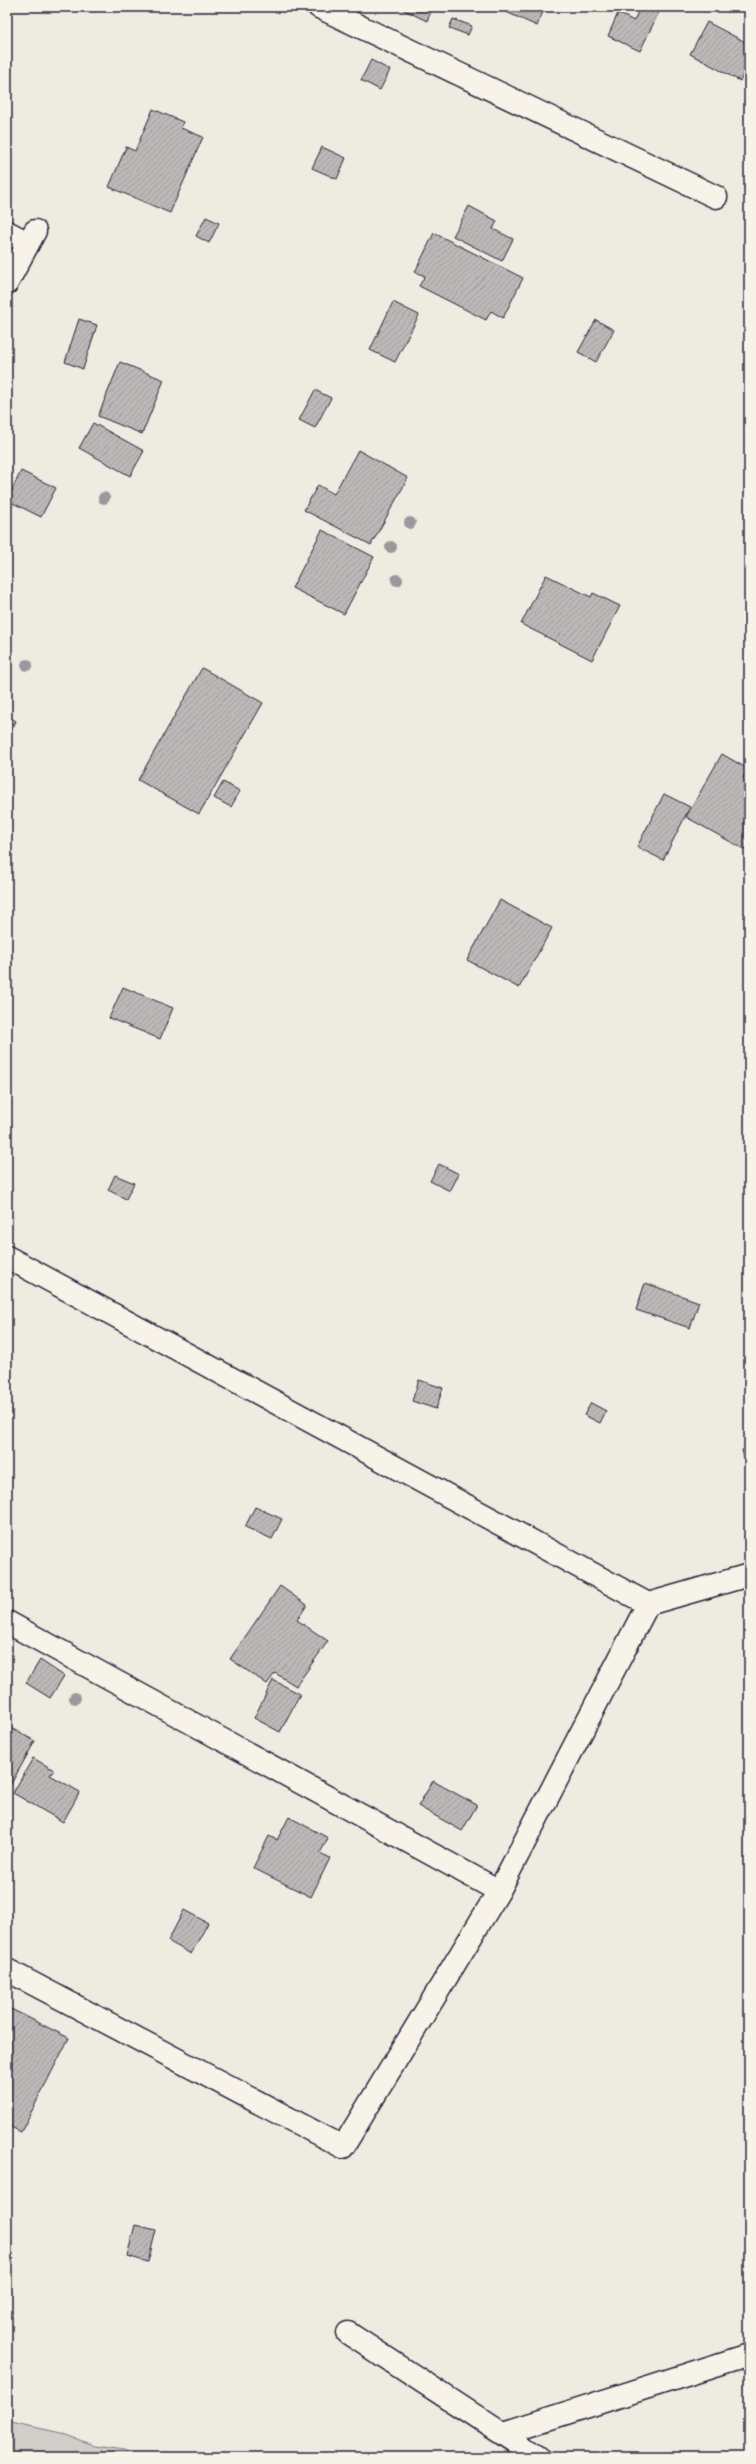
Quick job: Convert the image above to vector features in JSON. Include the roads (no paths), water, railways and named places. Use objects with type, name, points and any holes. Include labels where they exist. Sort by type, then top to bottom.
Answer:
[{"type":"street","points":[[319,7],[716,197]]},
{"type":"street","points":[[7,232],[32,237],[7,283]]},
{"type":"street","points":[[7,1257],[648,1604],[749,1575]]},
{"type":"street","points":[[7,1970],[344,2147],[499,1891],[648,1604]]},
{"type":"street","points":[[7,1622],[499,1891]]},
{"type":"street","points":[[348,2333],[504,2433],[538,2457]]},
{"type":"street","points":[[504,2433],[749,2355]]}]
